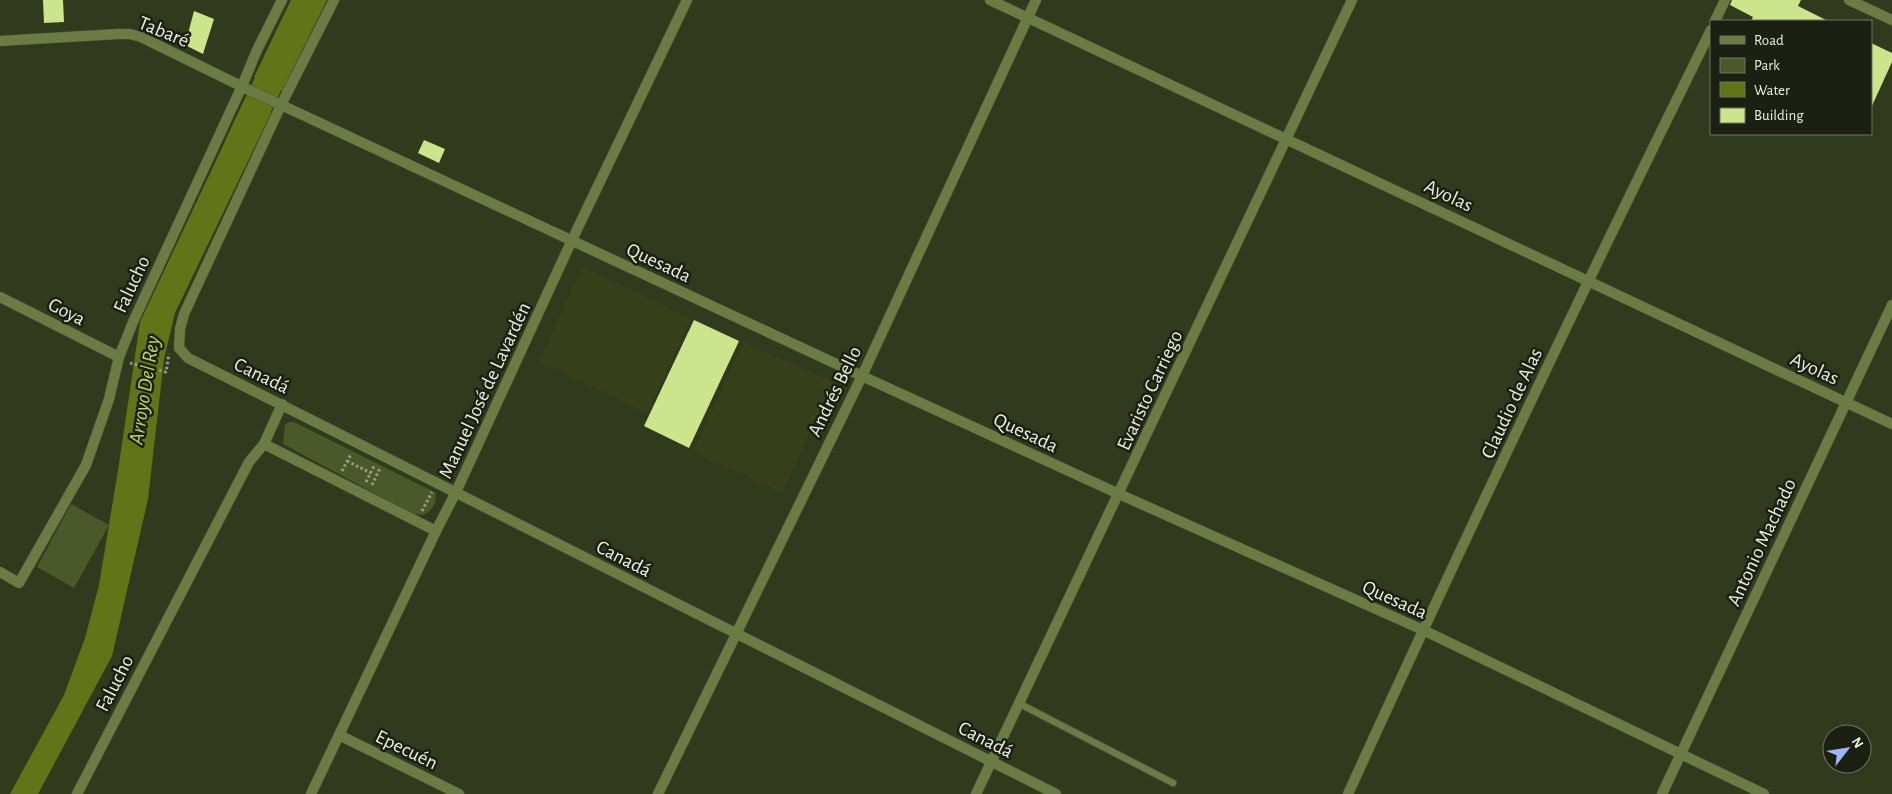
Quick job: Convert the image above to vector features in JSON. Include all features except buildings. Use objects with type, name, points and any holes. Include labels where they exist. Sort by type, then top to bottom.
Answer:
[{"type":"street","name":"Falucho","points":[[0,572],[19,583],[86,465],[109,399],[119,357],[133,322],[244,88],[257,50],[282,0]]},
{"type":"street","points":[[278,103],[334,0]]},
{"type":"street","name":"Manuel José de Lavardén","points":[[311,794],[456,492],[572,240],[687,0]]},
{"type":"street","name":"Ayolas","points":[[990,0],[1892,424]]},
{"type":"street","name":"Andrés Bello","points":[[658,794],[862,376],[1036,0]]},
{"type":"street","name":"Evaristo Carriego","points":[[976,794],[1352,0]]},
{"type":"street","points":[[1715,20],[1725,0]]},
{"type":"street","points":[[1849,0],[1892,20]]},
{"type":"street","name":"Claudio de Alas","points":[[1348,794],[1588,280],[1710,32]]},
{"type":"street","name":"Tabaré","points":[[0,41],[130,34],[142,37],[278,103]]},
{"type":"street","name":"Quesada","points":[[278,103],[862,376],[1423,630],[1764,794]]},
{"type":"street","name":"Canadá","points":[[278,103],[184,314],[180,329],[179,348],[188,358],[1056,794]]},
{"type":"street","name":"Goya","points":[[0,297],[119,357]]},
{"type":"street","name":"Antonio Machado","points":[[1662,794],[1892,305]]},
{"type":"street","name":"Falucho","points":[[77,794],[248,462],[264,444],[282,404]]},
{"type":"street","points":[[264,444],[436,531]]},
{"type":"street","name":"Epecuén","points":[[339,735],[459,794]]},
{"type":"lane","points":[[1020,704],[1173,783]]},
{"type":"path","points":[[129,363],[166,372]]},
{"type":"path","points":[[337,482],[356,442]]},
{"type":"path","points":[[363,495],[371,473],[383,455]]},
{"type":"path","points":[[363,495],[383,455]]},
{"type":"path","points":[[347,461],[371,473]]},
{"type":"path","points":[[416,522],[437,482]]},
{"type":"shaded area","points":[[582,267],[691,318],[647,413],[539,362]]},
{"type":"shaded area","points":[[744,342],[833,382],[782,493],[693,452]]},
{"type":"green space","points":[[294,422],[436,493],[430,511],[424,515],[413,514],[283,444],[285,424]]},
{"type":"green space","points":[[71,504],[109,525],[74,588],[37,567]]},
{"type":"water","points":[[291,0],[327,0],[282,91],[254,77]]},
{"type":"water","points":[[244,101],[271,113],[175,313],[164,359],[148,499],[112,656],[38,794],[10,794],[64,695],[85,638],[99,585],[140,322]]},
{"type":"waterway","name":"Arroyo Del Rey","points":[[240,143],[268,84]]}]
